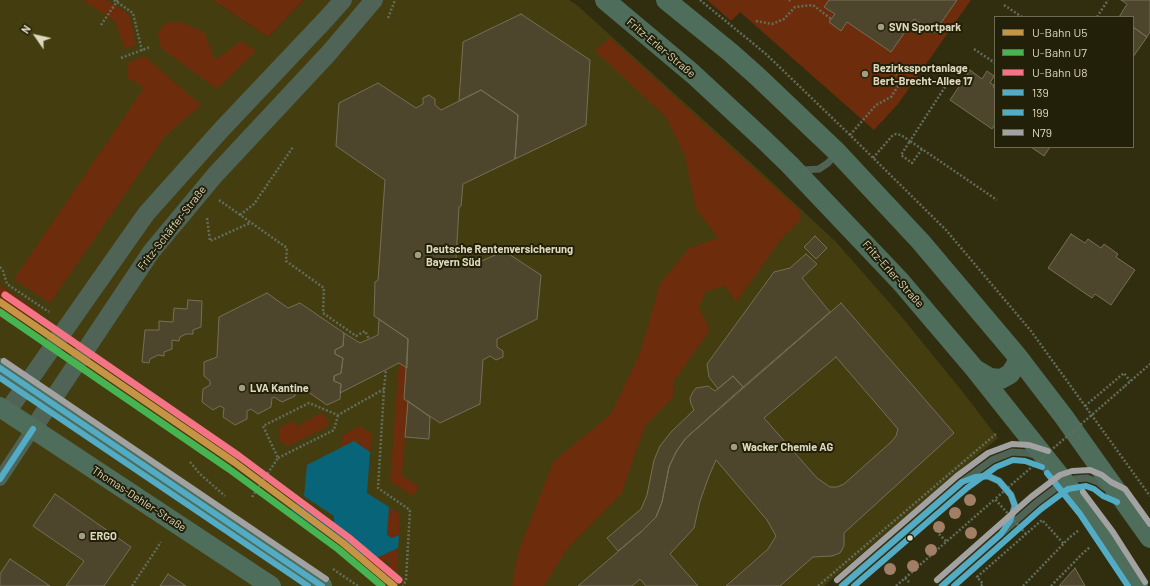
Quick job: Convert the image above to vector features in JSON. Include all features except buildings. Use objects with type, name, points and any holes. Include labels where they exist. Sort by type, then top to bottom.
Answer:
[{"type":"main road","name":"Fritz-Erler-Straße","points":[[605,0],[693,74],[789,164],[900,281],[974,368],[1090,514],[1138,586]]},
{"type":"main road","points":[[666,0],[736,57],[837,152],[921,242],[1018,357],[1150,538]]},
{"type":"main road","points":[[974,368],[990,378],[1002,379],[1010,374],[1016,365],[1018,357]]},
{"type":"main road","points":[[0,368],[322,586]]},
{"type":"main road","name":"Thomas-Dehler-Straße","points":[[2,414],[33,429],[271,586]]},
{"type":"street","points":[[2,414],[26,385],[146,214],[221,130],[343,0]]},
{"type":"street","name":"Fritz-Schäffer-Straße","points":[[0,479],[151,252],[220,169],[328,54],[374,0]]},
{"type":"lane","points":[[789,164],[804,170],[819,169],[828,163],[837,152]]},
{"type":"lane","points":[[842,586],[962,482],[992,460],[1012,452],[1027,453],[1045,459]]},
{"type":"lane","points":[[962,482],[975,477],[988,476],[999,481],[1011,495],[1015,506],[1010,521],[1001,534]]},
{"type":"lane","points":[[942,586],[1036,503],[1064,482],[1074,479],[1087,478],[1098,482],[1107,489],[1120,495]]},
{"type":"path","points":[[388,18],[395,0]]},
{"type":"path","points":[[1098,16],[1108,0]]},
{"type":"path","points":[[101,26],[116,1],[133,13],[142,51]]},
{"type":"path","points":[[1004,5],[1020,16]]},
{"type":"path","points":[[756,21],[772,24],[784,19],[795,6],[813,6],[832,19]]},
{"type":"path","points":[[121,58],[150,47]]},
{"type":"path","points":[[974,49],[994,62]]},
{"type":"path","points":[[850,135],[876,105],[891,97],[902,80],[896,75]]},
{"type":"path","points":[[922,149],[912,163],[901,155],[945,87]]},
{"type":"path","points":[[873,158],[892,136],[901,134],[996,200]]},
{"type":"path","points":[[240,216],[254,204],[293,147]]},
{"type":"path","points":[[219,200],[287,248],[286,261],[324,288],[323,313],[356,336],[365,331],[369,339]]},
{"type":"path","points":[[207,218],[210,241],[250,222]]},
{"type":"path","points":[[0,267],[3,271],[7,284],[49,312]]},
{"type":"path","points":[[896,586],[1149,366]]},
{"type":"path","points":[[386,369],[378,488],[410,510],[406,580],[403,586]]},
{"type":"path","points":[[1085,406],[1124,373],[1130,381]]},
{"type":"path","points":[[252,496],[278,458],[334,430],[338,415],[384,389]]},
{"type":"path","points":[[278,458],[263,426],[309,403],[338,415]]},
{"type":"path","points":[[818,586],[997,433]]},
{"type":"path","points":[[190,462],[200,474],[227,497]]},
{"type":"path","points":[[995,499],[1026,534]]},
{"type":"path","points":[[981,586],[983,584],[977,577],[1042,520],[1064,544]]},
{"type":"path","points":[[1022,586],[1070,537],[1082,528]]},
{"type":"path","points":[[939,534],[946,542]]},
{"type":"path","points":[[132,586],[162,542]]},
{"type":"path","points":[[1051,586],[1093,544]]},
{"type":"path","points":[[332,568],[358,586]]},
{"type":"path","points":[[905,578],[909,582]]},
{"type":"shaded area","points":[[0,0],[213,0],[268,37],[304,0],[569,0],[578,6],[836,242],[901,316],[998,438],[824,586],[0,586]]},
{"type":"shaded area","points":[[83,0],[107,0],[129,14],[136,45],[125,49],[115,21]]},
{"type":"shaded area","points":[[213,0],[304,0],[268,37]]},
{"type":"shaded area","name":"Bezirkssportanlage Bert-Brecht-Allee 17","points":[[707,0],[971,0],[898,104],[874,130],[740,12],[731,21]]},
{"type":"shaded area","points":[[181,22],[204,32],[215,60],[241,41],[256,51],[217,89],[161,48],[158,33],[165,23]]},
{"type":"shaded area","points":[[610,38],[799,210],[801,220],[782,238],[736,302],[725,286],[705,292],[699,308],[710,330],[673,382],[673,397],[645,426],[621,494],[567,549],[544,586],[512,586],[518,553],[553,462],[611,414],[640,353],[660,284],[689,248],[718,238],[696,209],[685,156],[666,117],[595,51]]},
{"type":"shaded area","points":[[144,56],[201,105],[165,136],[50,303],[14,279],[144,88],[128,78],[128,63]]},
{"type":"shaded area","points":[[0,285],[39,312],[35,317],[29,319],[15,321],[0,319]]},
{"type":"shaded area","points":[[399,363],[407,368],[408,401],[402,475],[419,487],[413,496],[390,481]]},
{"type":"shaded area","points":[[321,413],[328,421],[327,427],[288,446],[279,440],[280,427],[292,421],[298,426]]},
{"type":"shaded area","points":[[360,426],[372,434],[370,452],[354,441],[341,447],[342,436]]},
{"type":"shaded area","points":[[389,507],[400,514],[399,535],[392,538],[387,535]]},
{"type":"shaded area","points":[[398,548],[397,570],[387,575],[384,573],[391,563],[385,560],[378,569],[360,557],[360,553],[372,560]]},
{"type":"water","points":[[354,441],[370,452],[367,493],[389,507],[387,535],[392,538],[399,535],[398,548],[372,560],[360,554],[360,557],[291,511],[298,501],[334,525],[334,516],[304,496],[307,465]]},
{"type":"metro line","name":"U8","points":[[5,295],[239,456],[348,537],[399,580]]},
{"type":"metro line","name":"U5","points":[[0,302],[234,462],[343,543],[394,586]]},
{"type":"metro line","name":"U7","points":[[0,312],[229,469],[338,549],[382,586]]},
{"type":"transit line","name":"N79","points":[[4,361],[326,579]]},
{"type":"transit line","name":"139","points":[[0,368],[322,586]]},
{"type":"transit line","name":"199","points":[[0,378],[308,586]]},
{"type":"transit line","name":"139","points":[[0,479],[33,429]]},
{"type":"transit line","name":"N79","points":[[837,580],[957,476],[988,453],[1012,444],[1029,445],[1048,451]]},
{"type":"transit line","name":"199","points":[[854,586],[967,488],[996,467],[1013,460],[1025,461],[1042,467]]},
{"type":"transit line","name":"N79","points":[[937,580],[1031,497],[1060,475],[1072,471],[1090,470],[1102,475],[1111,482],[1125,489],[1150,524]]},
{"type":"transit line","name":"199","points":[[1047,473],[1080,514],[1128,586]]},
{"type":"transit line","name":"139","points":[[842,586],[962,482],[975,477],[988,476],[999,481],[1011,495],[1015,506],[1010,521],[1001,534],[942,586]]},
{"type":"transit line","name":"199","points":[[954,586],[1041,509],[1068,489],[1086,486],[1117,502]]},
{"type":"transit line","name":"N79","points":[[1083,492],[1113,532],[1145,582]]},
{"type":"place","name":"SVN Sportpark","points":[[881,27]]},
{"type":"place","name":"Bezirkssportanlage Bert-Brecht-Allee 17","points":[[865,74]]},
{"type":"place","name":"Deutsche Rentenversicherung Bayern Süd","points":[[418,255]]},
{"type":"place","name":"LVA Kantine","points":[[242,388]]},
{"type":"place","name":"Wacker Chemie AG","points":[[734,447]]},
{"type":"place","name":"ERGO","points":[[82,536]]}]
